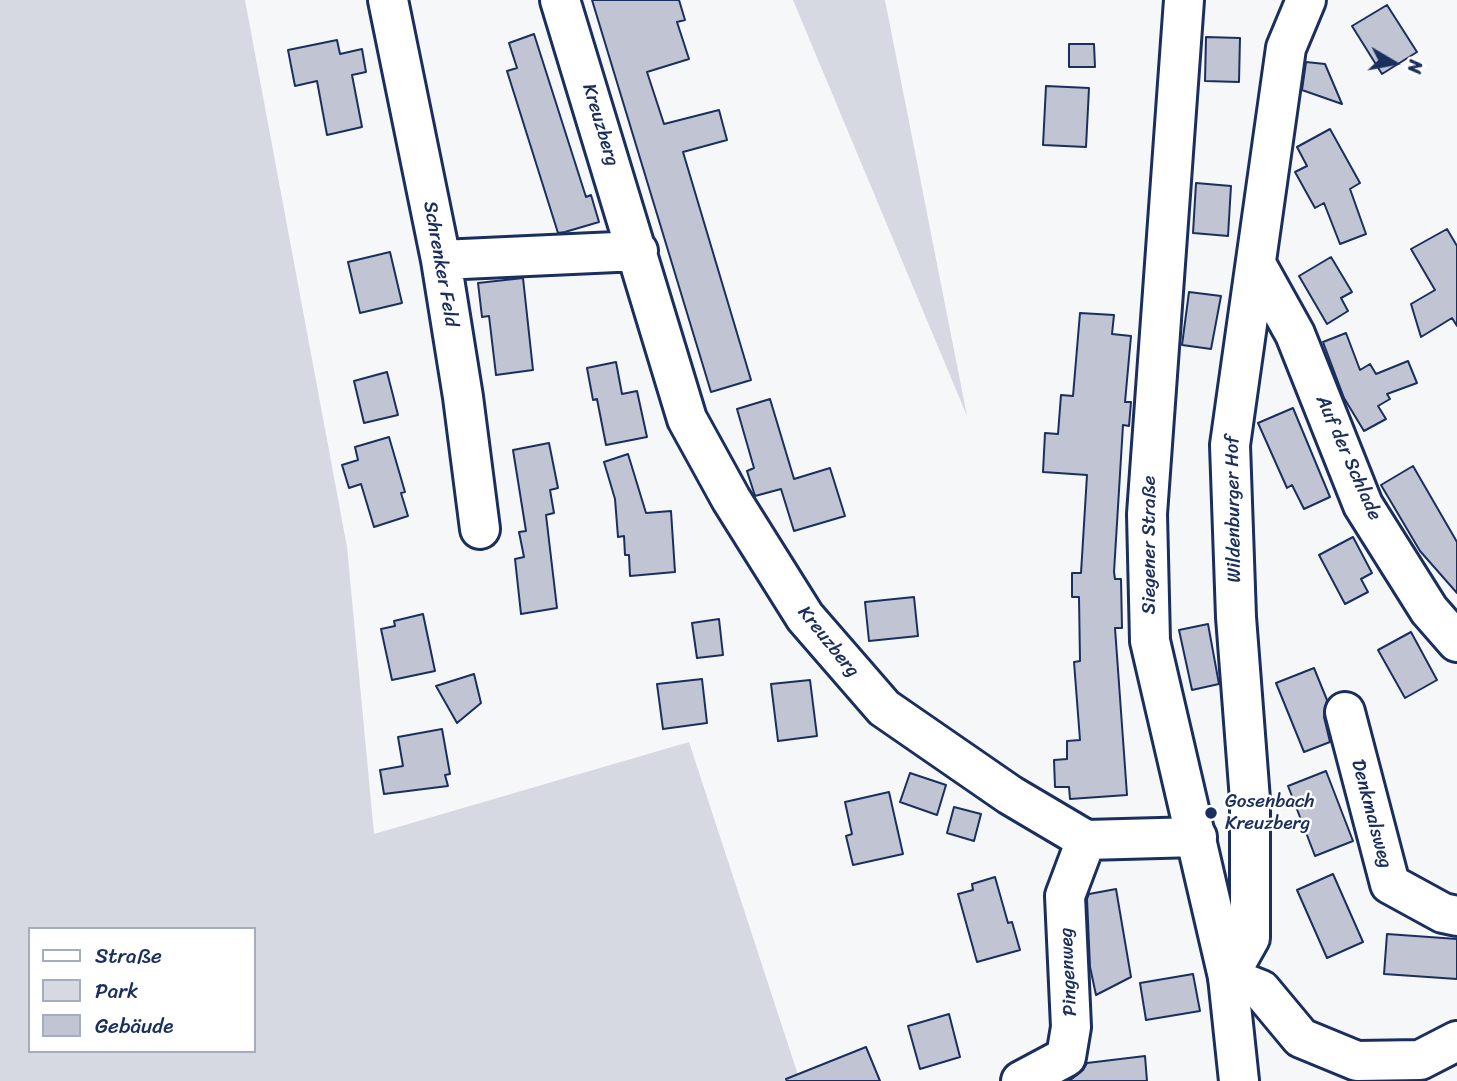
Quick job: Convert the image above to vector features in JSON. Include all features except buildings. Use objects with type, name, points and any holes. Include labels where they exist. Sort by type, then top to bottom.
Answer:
[{"type":"street","name":"Schrenker Feld","points":[[388,0],[441,260],[463,397],[480,529]]},
{"type":"street","name":"Kreuzberg","points":[[560,0],[687,419],[731,499],[804,617],[884,708],[1010,795],[1086,841]]},
{"type":"street","name":"Siegener Straße","points":[[1184,0],[1147,514],[1150,641],[1228,977],[1239,1081]]},
{"type":"street","name":"Wildenburger Hof","points":[[1228,977],[1250,938],[1250,800],[1236,617],[1230,445],[1286,48],[1306,0]]},
{"type":"street","points":[[441,260],[638,251]]},
{"type":"street","name":"Auf der Schlade","points":[[1256,264],[1295,334],[1363,505],[1429,610],[1457,642]]},
{"type":"street","name":"Denkmalsweg","points":[[1345,712],[1390,884],[1443,913],[1457,916]]},
{"type":"street","points":[[1086,841],[1197,837]]},
{"type":"street","name":"Pingenweg","points":[[1021,1081],[1066,1057],[1071,1027],[1065,896],[1086,841]]},
{"type":"street","points":[[1228,977],[1261,990],[1301,1038],[1357,1061],[1420,1060],[1457,1041]]},
{"type":"green space","points":[[0,0],[245,0],[347,547],[374,834],[689,742],[800,1081],[0,1081]]},
{"type":"green space","points":[[793,0],[885,0],[967,416]]},
{"type":"place","name":"Gosenbach Kreuzberg","points":[[1211,813]]}]
